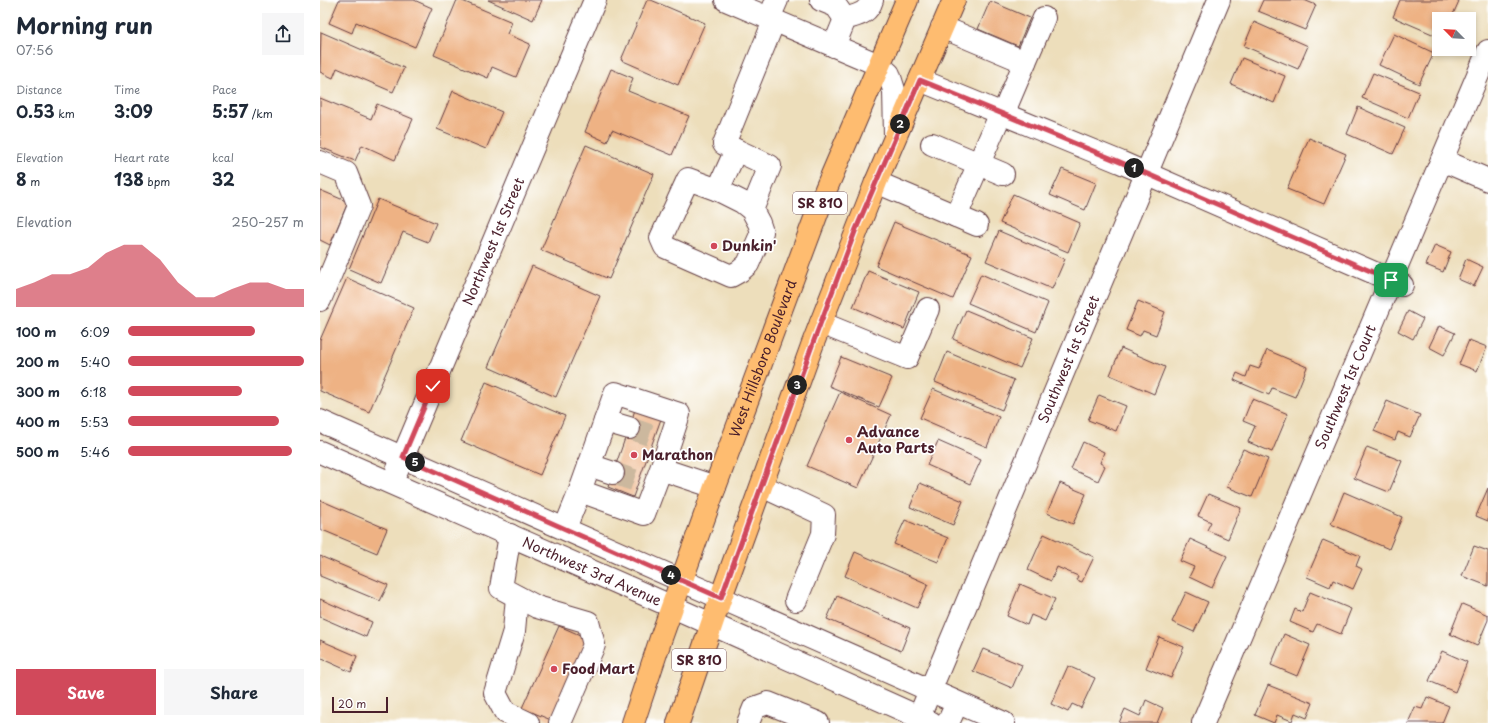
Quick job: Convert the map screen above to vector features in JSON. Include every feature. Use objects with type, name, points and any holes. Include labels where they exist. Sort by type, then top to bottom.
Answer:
[{"type":"main road","name":"West Hillsboro Boulevard","points":[[633,723],[715,487],[826,189],[907,0]]},
{"type":"main road","name":"SR 810","points":[[678,723],[721,598],[821,322],[895,135],[954,0]]},
{"type":"street","name":"Northwest 1st Street","points":[[392,483],[595,0]]},
{"type":"street","points":[[726,0],[774,13],[834,46],[879,64],[888,74],[894,90],[895,135]]},
{"type":"street","points":[[821,0],[836,6],[845,19]]},
{"type":"street","points":[[845,19],[862,14],[870,7],[872,0]]},
{"type":"street","name":"Southwest 1st Street","points":[[925,720],[930,691],[1219,0]]},
{"type":"street","points":[[752,210],[770,166],[724,144],[774,13]]},
{"type":"street","points":[[956,216],[1044,18]]},
{"type":"street","points":[[834,46],[845,19]]},
{"type":"street","points":[[942,27],[1025,62]]},
{"type":"street","name":"Southwest 1st Court","points":[[1203,723],[1397,283],[1442,160],[1488,50]]},
{"type":"street","points":[[920,80],[1147,174],[1397,283]]},
{"type":"street","points":[[932,144],[1003,174]]},
{"type":"street","points":[[718,190],[736,150]]},
{"type":"street","points":[[1442,160],[1488,180]]},
{"type":"street","points":[[320,162],[346,174],[360,206],[320,300]]},
{"type":"street","points":[[688,179],[718,190],[742,202],[752,210],[762,232],[748,264],[740,271],[730,276],[665,247],[661,238],[688,179]]},
{"type":"street","points":[[876,182],[977,225]]},
{"type":"street","points":[[821,322],[907,358],[928,309]]},
{"type":"street","points":[[565,528],[580,491],[615,393],[680,414],[662,440],[651,480],[644,514],[580,491]]},
{"type":"street","points":[[320,421],[1004,723]]},
{"type":"street","points":[[605,421],[629,428]]},
{"type":"street","name":"Northwest 3rd Avenue","points":[[320,452],[673,607],[925,720]]},
{"type":"street","points":[[589,465],[613,473]]},
{"type":"street","points":[[651,480],[715,487]]},
{"type":"street","points":[[762,486],[824,515],[823,534],[796,600]]},
{"type":"street","points":[[510,535],[501,588],[537,607],[588,622],[594,645],[560,723]]},
{"type":"street","points":[[518,597],[514,631],[495,693],[505,712],[528,723]]},
{"type":"street","points":[[748,723],[754,708],[768,703],[818,723]]},
{"type":"street","points":[[948,723],[957,703]]},
{"type":"building","points":[[339,0],[414,0],[432,8],[415,47],[356,22],[352,33],[329,23]]},
{"type":"building","points":[[457,0],[512,22],[507,34],[530,44],[516,77],[492,67],[488,78],[434,55]]},
{"type":"building","points":[[488,0],[542,0],[533,20]]},
{"type":"building","points":[[647,0],[651,0],[705,23],[678,85],[621,60]]},
{"type":"building","points":[[1263,0],[1304,0],[1316,5],[1305,30],[1258,11]]},
{"type":"building","points":[[1400,0],[1459,1],[1454,12],[1432,12],[1432,34],[1393,17]]},
{"type":"building","points":[[990,1],[1030,18],[1018,46],[978,29]]},
{"type":"building","points":[[1254,22],[1308,46],[1298,69],[1244,46]]},
{"type":"building","points":[[321,32],[404,68],[393,92],[337,68],[333,78],[320,72]]},
{"type":"building","points":[[1394,34],[1432,52],[1433,56],[1419,84],[1379,65]]},
{"type":"building","points":[[1242,58],[1285,76],[1274,103],[1231,84]]},
{"type":"building","points":[[611,69],[633,78],[628,91],[689,116],[672,155],[612,130],[607,142],[585,132]]},
{"type":"building","points":[[1373,73],[1419,92],[1408,118],[1362,98]]},
{"type":"building","points":[[453,91],[502,112],[486,149],[437,129]]},
{"type":"building","points":[[320,98],[371,119],[377,104],[413,119],[395,160],[362,145],[355,161],[320,147]]},
{"type":"building","points":[[1358,107],[1405,128],[1393,154],[1347,134]]},
{"type":"building","points":[[1309,138],[1346,154],[1324,204],[1287,189]]},
{"type":"building","points":[[586,145],[654,174],[609,279],[541,250]]},
{"type":"building","points":[[1062,169],[1096,183],[1085,210],[1050,195]]},
{"type":"building","points":[[320,190],[348,202],[330,245],[320,240]]},
{"type":"building","points":[[1013,194],[1080,223],[1068,252],[1000,223]]},
{"type":"building","points":[[378,199],[436,223],[428,242],[403,232],[381,283],[349,269]]},
{"type":"building","points":[[894,222],[972,255],[953,299],[876,266]]},
{"type":"building","points":[[999,231],[1065,259],[1052,289],[986,261]]},
{"type":"building","points":[[1435,245],[1451,252],[1443,272],[1426,265]]},
{"type":"building","points":[[1466,259],[1483,267],[1474,286],[1458,279]]},
{"type":"building","points":[[532,266],[600,296],[556,397],[488,367]]},
{"type":"building","points":[[868,271],[919,292],[904,329],[853,307]]},
{"type":"building","points":[[981,274],[1048,303],[1036,332],[968,303]]},
{"type":"building","points":[[347,278],[414,308],[369,412],[320,391],[320,340]]},
{"type":"building","points":[[1138,301],[1165,312],[1156,335],[1143,330],[1140,336],[1126,330]]},
{"type":"building","points":[[966,310],[1033,338],[1020,368],[953,339]]},
{"type":"building","points":[[1408,311],[1423,319],[1413,339],[1398,331]]},
{"type":"building","points":[[1439,326],[1455,333],[1444,355],[1429,347]]},
{"type":"building","points":[[1469,340],[1487,347],[1477,371],[1459,364]]},
{"type":"building","points":[[1121,348],[1165,367],[1154,394],[1110,375]]},
{"type":"building","points":[[1267,350],[1307,367],[1295,397],[1272,388],[1269,395],[1234,380],[1237,373],[1246,377],[1250,366],[1259,369]]},
{"type":"building","points":[[947,352],[1014,380],[1002,410],[935,382]]},
{"type":"building","points":[[841,357],[892,378],[879,407],[829,386]]},
{"type":"building","points":[[486,382],[565,416],[540,475],[461,441]]},
{"type":"building","points":[[933,389],[999,417],[987,447],[920,418]]},
{"type":"building","name":"Advance Auto Parts","points":[[840,392],[891,415],[858,488],[807,466]]},
{"type":"building","points":[[1099,395],[1126,406],[1116,431],[1088,420]]},
{"type":"building","points":[[1252,399],[1288,414],[1272,452],[1248,442],[1255,426],[1243,421]]},
{"type":"building","points":[[1387,401],[1420,415],[1410,437],[1398,432],[1395,440],[1374,431]]},
{"type":"building","name":"Marathon","points":[[635,410],[661,419],[633,497],[608,487]]},
{"type":"building","points":[[938,441],[981,460],[970,484],[927,465]]},
{"type":"building","points":[[1083,442],[1104,452],[1100,463],[1105,466],[1098,481],[1071,469]]},
{"type":"building","points":[[1367,447],[1402,461],[1389,492],[1354,478]]},
{"type":"building","points":[[1243,449],[1268,459],[1252,497],[1227,487]]},
{"type":"building","points":[[920,483],[963,501],[953,525],[910,507]]},
{"type":"building","points":[[1060,483],[1086,494],[1073,524],[1047,513]]},
{"type":"building","points":[[1488,488],[1488,521],[1476,516]]},
{"type":"building","points":[[1344,492],[1402,517],[1389,549],[1331,524]]},
{"type":"building","points":[[1208,494],[1241,508],[1228,539],[1207,530],[1211,522],[1198,516]]},
{"type":"building","points":[[320,500],[387,529],[377,553],[320,529]]},
{"type":"building","points":[[905,520],[948,538],[938,562],[894,544]]},
{"type":"building","points":[[1044,534],[1094,557],[1082,582],[1076,580],[1078,576],[1057,567],[1051,581],[1028,570]]},
{"type":"building","points":[[1190,539],[1227,556],[1212,588],[1189,577],[1194,567],[1180,561]]},
{"type":"building","points":[[1323,540],[1360,556],[1356,566],[1362,569],[1353,589],[1333,580],[1330,587],[1307,577]]},
{"type":"building","points":[[1474,546],[1488,551],[1488,586],[1462,576]]},
{"type":"building","points":[[855,552],[928,584],[917,608],[845,576]]},
{"type":"building","points":[[320,556],[388,585],[380,601],[320,576]]},
{"type":"building","points":[[1020,584],[1055,599],[1045,621],[1031,615],[1027,625],[1007,616]]},
{"type":"building","points":[[1186,592],[1208,602],[1194,632],[1172,622]]},
{"type":"building","points":[[1310,592],[1351,609],[1341,634],[1317,624],[1313,632],[1290,622],[1295,609],[1302,612]]},
{"type":"building","points":[[837,596],[910,628],[901,651],[827,619]]},
{"type":"building","points":[[320,599],[372,622],[366,637],[320,617]]},
{"type":"building","points":[[1462,604],[1488,615],[1488,620],[1477,646],[1450,634]]},
{"type":"building","points":[[559,626],[587,638],[551,720],[522,708]]},
{"type":"building","points":[[1284,634],[1310,645],[1297,676],[1271,665]]},
{"type":"building","points":[[1159,637],[1184,647],[1171,678],[1146,668]]},
{"type":"building","points":[[320,640],[357,656],[351,672],[320,658]]},
{"type":"building","points":[[983,649],[1022,665],[1012,688],[973,671]]},
{"type":"building","points":[[1442,651],[1467,662],[1455,692],[1429,681]]},
{"type":"building","points":[[1068,666],[1095,678],[1081,708],[1072,704],[1068,712],[1051,704]]},
{"type":"building","points":[[1268,685],[1313,703],[1307,718],[1295,713],[1292,721],[1277,715],[1274,723],[1255,715]]},
{"type":"building","points":[[1427,697],[1449,706],[1442,723],[1408,723],[1415,707],[1422,709]]},
{"type":"building","points":[[1146,700],[1163,708],[1157,723],[1119,723],[1125,709],[1140,716]]},
{"type":"tunnel","points":[[629,428],[655,437]]},
{"type":"tunnel","points":[[613,473],[639,482]]},
{"type":"place","name":"Dunkin'","points":[[714,246]]},
{"type":"place","name":"Advance Auto Parts","points":[[849,440]]},
{"type":"place","name":"Marathon","points":[[634,455]]},
{"type":"place","name":"Food Mart","points":[[554,669]]},
{"type":"route","points":[[433,386],[403,457],[721,598],[813,343],[856,229],[895,135],[920,80],[1120,162],[1391,280]]}]
